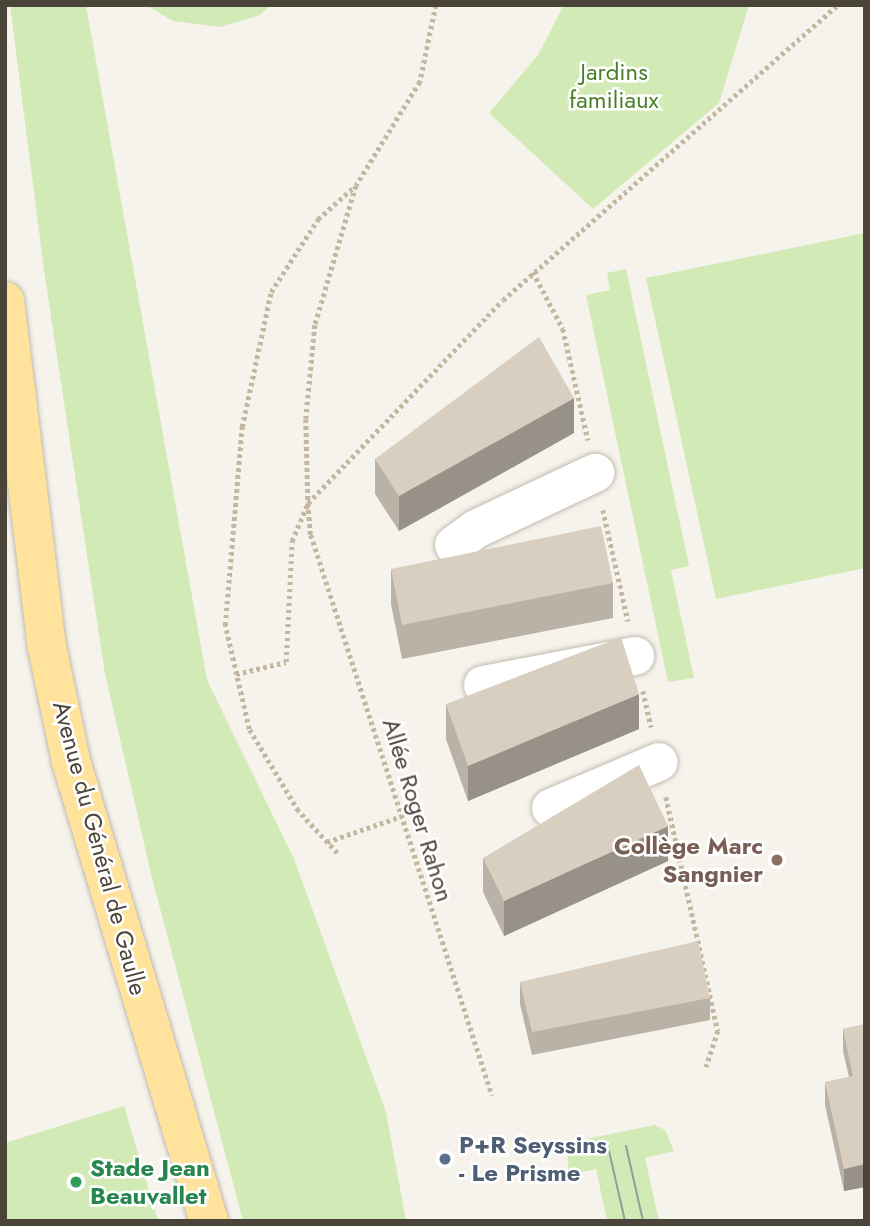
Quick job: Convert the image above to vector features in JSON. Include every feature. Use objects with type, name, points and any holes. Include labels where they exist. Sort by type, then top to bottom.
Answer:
[{"type":"main road","name":"Avenue du Général de Gaulle","points":[[5,301],[47,647],[71,761],[209,1221]]},
{"type":"lane","points":[[454,545],[476,529],[595,473]]},
{"type":"lane","points":[[483,685],[635,656]]},
{"type":"lane","points":[[551,808],[659,762]]},
{"type":"path","points":[[337,853],[298,811],[249,729],[236,674],[225,625],[241,440],[271,292],[318,219],[356,186],[420,82],[436,5]]},
{"type":"path","points":[[236,674],[286,662],[292,541],[308,503],[503,300],[838,5]]},
{"type":"path","name":"Allée Roger Rahon","points":[[356,186],[315,325],[306,419],[311,535],[492,1095]]},
{"type":"path","points":[[327,842],[402,816]]},
{"type":"green space","points":[[10,5],[86,5],[207,680],[294,859],[386,1112],[406,1221],[243,1221],[152,878],[105,674],[44,270]]},
{"type":"green space","points":[[146,5],[271,5],[260,15],[220,27],[173,21]]},
{"type":"green space","name":"Jardins familiaux","points":[[564,5],[749,5],[719,103],[593,209],[489,113],[538,55]]},
{"type":"green space","points":[[865,233],[865,568],[716,599],[646,278]]},
{"type":"green space","points":[[626,269],[689,566],[671,570],[694,678],[668,682],[586,295],[610,290],[607,273]]},
{"type":"green space","name":"Stade Jean Beauvallet","points":[[124,1106],[158,1221],[5,1221],[5,1143]]},
{"type":"green space","points":[[655,1125],[665,1130],[674,1151],[645,1158],[659,1221],[607,1221],[596,1169],[568,1175],[568,1149],[576,1141]]},
{"type":"building","points":[[539,337],[574,398],[399,496],[375,459]]},
{"type":"building","points":[[601,526],[613,583],[402,625],[391,569]]},
{"type":"building","points":[[621,637],[639,694],[468,766],[446,704]]},
{"type":"building","points":[[639,765],[668,826],[504,901],[483,858]]},
{"type":"building","points":[[698,941],[710,998],[532,1032],[520,982]]},
{"type":"building","points":[[865,1024],[865,1164],[844,1169],[825,1082],[853,1076],[843,1029]]},
{"type":"tram line","points":[[626,1146],[643,1221]]},
{"type":"tram line","points":[[609,1151],[625,1221]]},
{"type":"place","name":"Collège Marc Sangnier","points":[[777,860]]},
{"type":"place","name":"P+R Seyssins - Le Prisme","points":[[445,1159]]},
{"type":"place","name":"Stade Jean Beauvallet","points":[[76,1182]]}]
